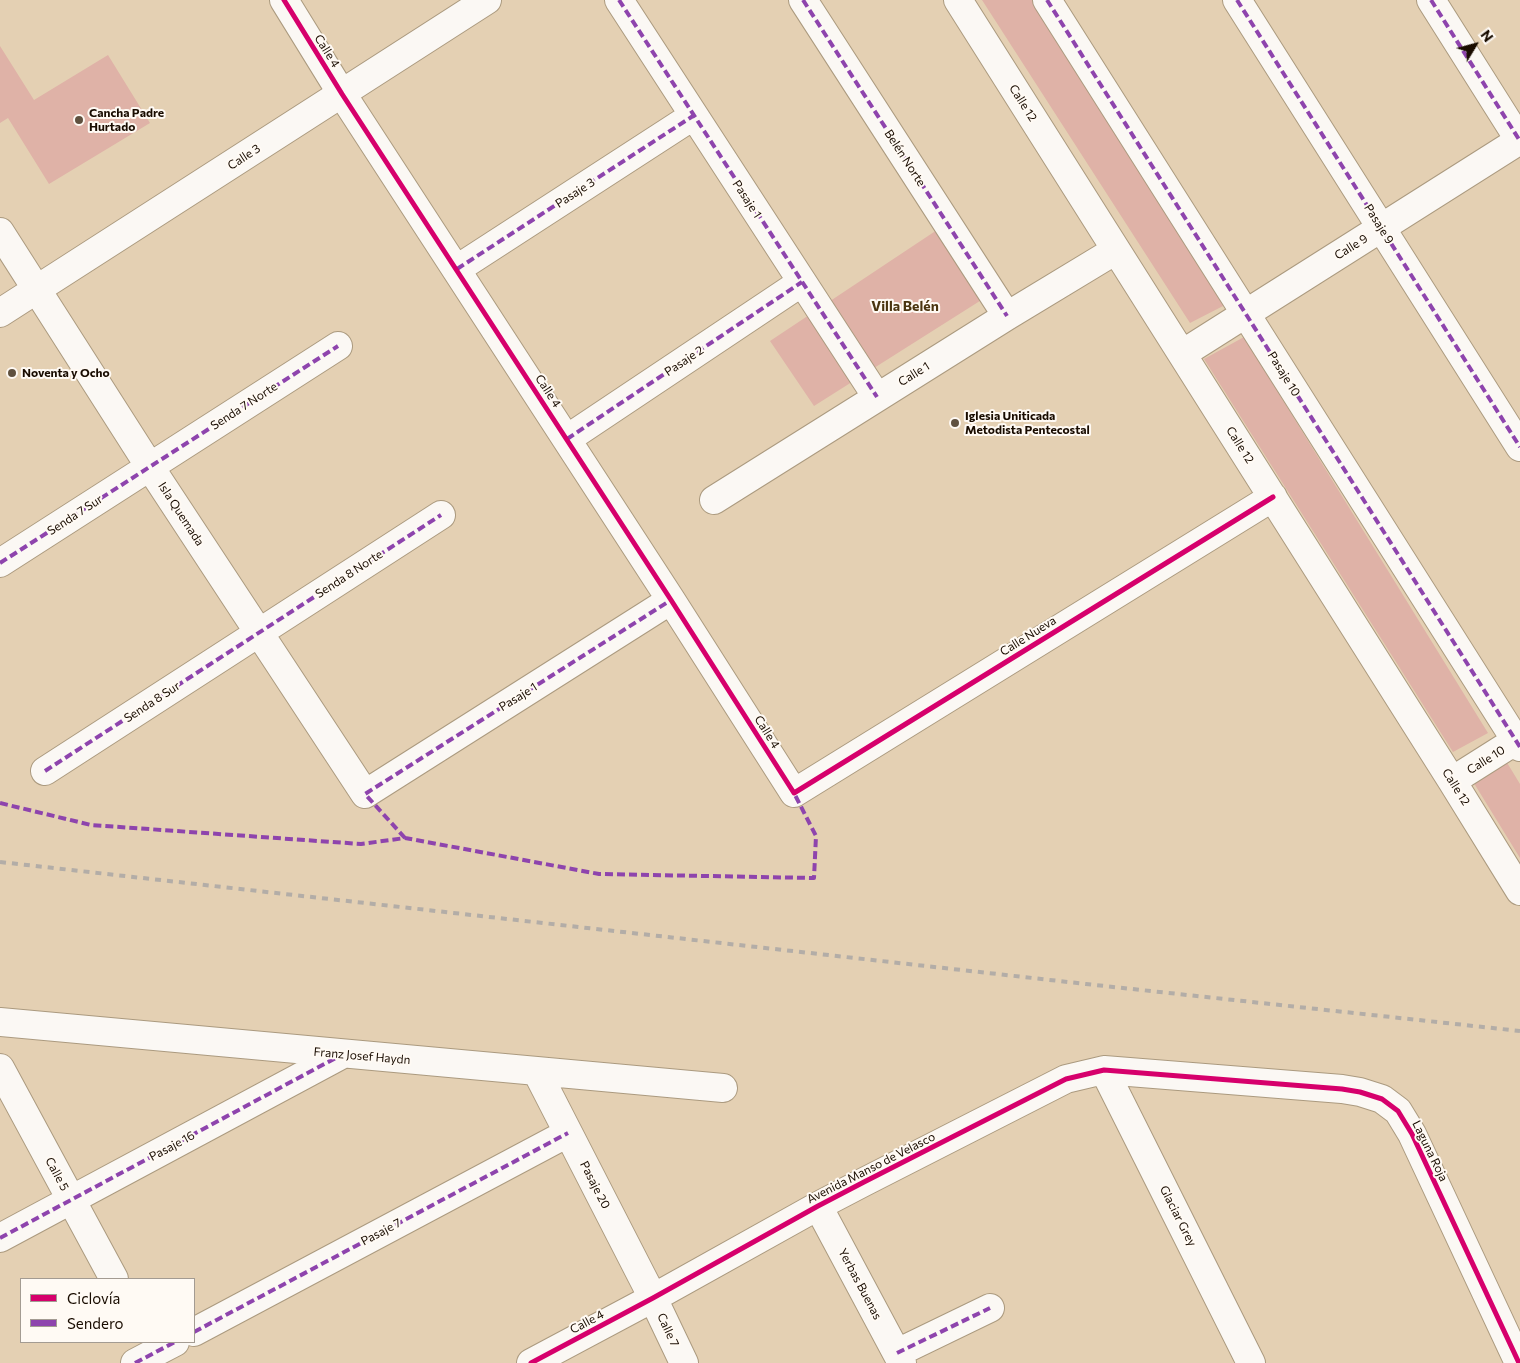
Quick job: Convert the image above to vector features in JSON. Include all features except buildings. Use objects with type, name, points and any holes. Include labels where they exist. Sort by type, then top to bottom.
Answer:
[{"type":"street","name":"Calle 4","points":[[284,0],[342,94],[567,439],[794,793]]},
{"type":"street","name":"Calle 3","points":[[0,313],[487,0]]},
{"type":"street","name":"Pasaje 1","points":[[619,0],[877,397]]},
{"type":"street","name":"Belén Norte","points":[[803,0],[1007,316]]},
{"type":"street","name":"Calle 12","points":[[958,0],[1520,891]]},
{"type":"street","name":"Pasaje 10","points":[[1047,0],[1519,742]]},
{"type":"street","name":"Pasaje 9","points":[[1237,0],[1520,447]]},
{"type":"street","points":[[1431,0],[1520,140]]},
{"type":"street","name":"Pasaje 3","points":[[457,270],[693,116]]},
{"type":"street","name":"Calle 9","points":[[1182,354],[1520,140]]},
{"type":"street","name":"Isla Quemada","points":[[0,232],[150,467],[365,794]]},
{"type":"street","name":"Calle 1","points":[[714,500],[1007,316],[1116,250]]},
{"type":"street","name":"Pasaje 2","points":[[567,439],[802,282]]},
{"type":"street","name":"Senda 7 Norte","points":[[150,467],[338,346]]},
{"type":"street","name":"Senda 7 Sur","points":[[0,563],[150,467]]},
{"type":"street","name":"Calle Nueva","points":[[794,793],[1273,497]]},
{"type":"street","name":"Senda 8 Norte","points":[[258,632],[441,515]]},
{"type":"street","name":"Pasaje 1","points":[[365,794],[671,600]]},
{"type":"street","name":"Senda 8 Sur","points":[[45,771],[258,632]]},
{"type":"street","name":"Calle 10","points":[[1452,781],[1519,742]]},
{"type":"street","name":"Franz Josef Haydn","points":[[0,1022],[723,1088]]},
{"type":"street","name":"Pasaje 16","points":[[0,1238],[344,1054]]},
{"type":"street","name":"Calle 5","points":[[0,1068],[113,1278]]},
{"type":"street","name":"Avenida Manso de Velasco","points":[[653,1298],[818,1206],[1066,1079],[1104,1070]]},
{"type":"street","name":"Glaciar Grey","points":[[1104,1070],[1251,1363]]},
{"type":"street","name":"Laguna Roja","points":[[1104,1070],[1342,1088],[1382,1099],[1398,1112],[1412,1134],[1519,1363]]},
{"type":"street","name":"Pasaje 20","points":[[537,1072],[653,1298]]},
{"type":"street","name":"Pasaje 7","points":[[195,1331],[568,1132]]},
{"type":"street","name":"Yerbas Buenas","points":[[818,1206],[900,1358]]},
{"type":"street","name":"Calle 4","points":[[531,1363],[653,1298]]},
{"type":"street","name":"Calle 7","points":[[653,1298],[684,1363]]},
{"type":"street","points":[[900,1358],[990,1308]]},
{"type":"shaded area","points":[[982,0],[1035,0],[1225,305],[1190,323]]},
{"type":"shaded area","name":"Cancha Padre Hurtado","points":[[0,46],[34,100],[108,55],[150,123],[49,184],[8,118],[0,123]]},
{"type":"shaded area","points":[[937,230],[983,299],[814,406],[770,341]]},
{"type":"shaded area","points":[[1244,337],[1488,733],[1453,752],[1204,359]]},
{"type":"shaded area","points":[[1506,761],[1520,784],[1520,858],[1472,780]]},
{"type":"railway","points":[[0,862],[1520,1031]]},
{"type":"marked path","points":[[619,0],[877,397]]},
{"type":"marked path","points":[[803,0],[1007,316]]},
{"type":"marked path","points":[[1047,0],[1520,747]]},
{"type":"marked path","points":[[1237,0],[1520,447]]},
{"type":"marked path","points":[[1431,0],[1520,141]]},
{"type":"marked path","points":[[457,269],[693,116]]},
{"type":"marked path","points":[[567,439],[802,282]]},
{"type":"marked path","points":[[0,563],[338,346]]},
{"type":"marked path","points":[[45,771],[441,515]]},
{"type":"marked path","points":[[405,838],[365,794],[671,600]]},
{"type":"marked path","points":[[0,803],[91,825],[361,844],[405,838],[599,874],[814,878],[816,836],[794,793]]},
{"type":"marked path","points":[[0,1238],[343,1054]]},
{"type":"marked path","points":[[195,1331],[568,1133]]},
{"type":"marked path","points":[[897,1353],[990,1308]]},
{"type":"marked path","points":[[135,1363],[173,1343]]},
{"type":"cycle path","points":[[284,0],[342,94],[671,600],[794,793],[1273,497]]},
{"type":"cycle path","points":[[531,1363],[864,1182],[1066,1079],[1104,1070],[1342,1089],[1382,1099],[1398,1111],[1412,1134],[1519,1363]]},
{"type":"place","name":"Cancha Padre Hurtado","points":[[79,120]]},
{"type":"place","name":"Noventa y Ocho","points":[[12,373]]},
{"type":"place","name":"Iglesia Uniticada Metodista Pentecostal","points":[[955,423]]},
{"type":"district","name":"Villa Belén","points":[[905,306]]}]
